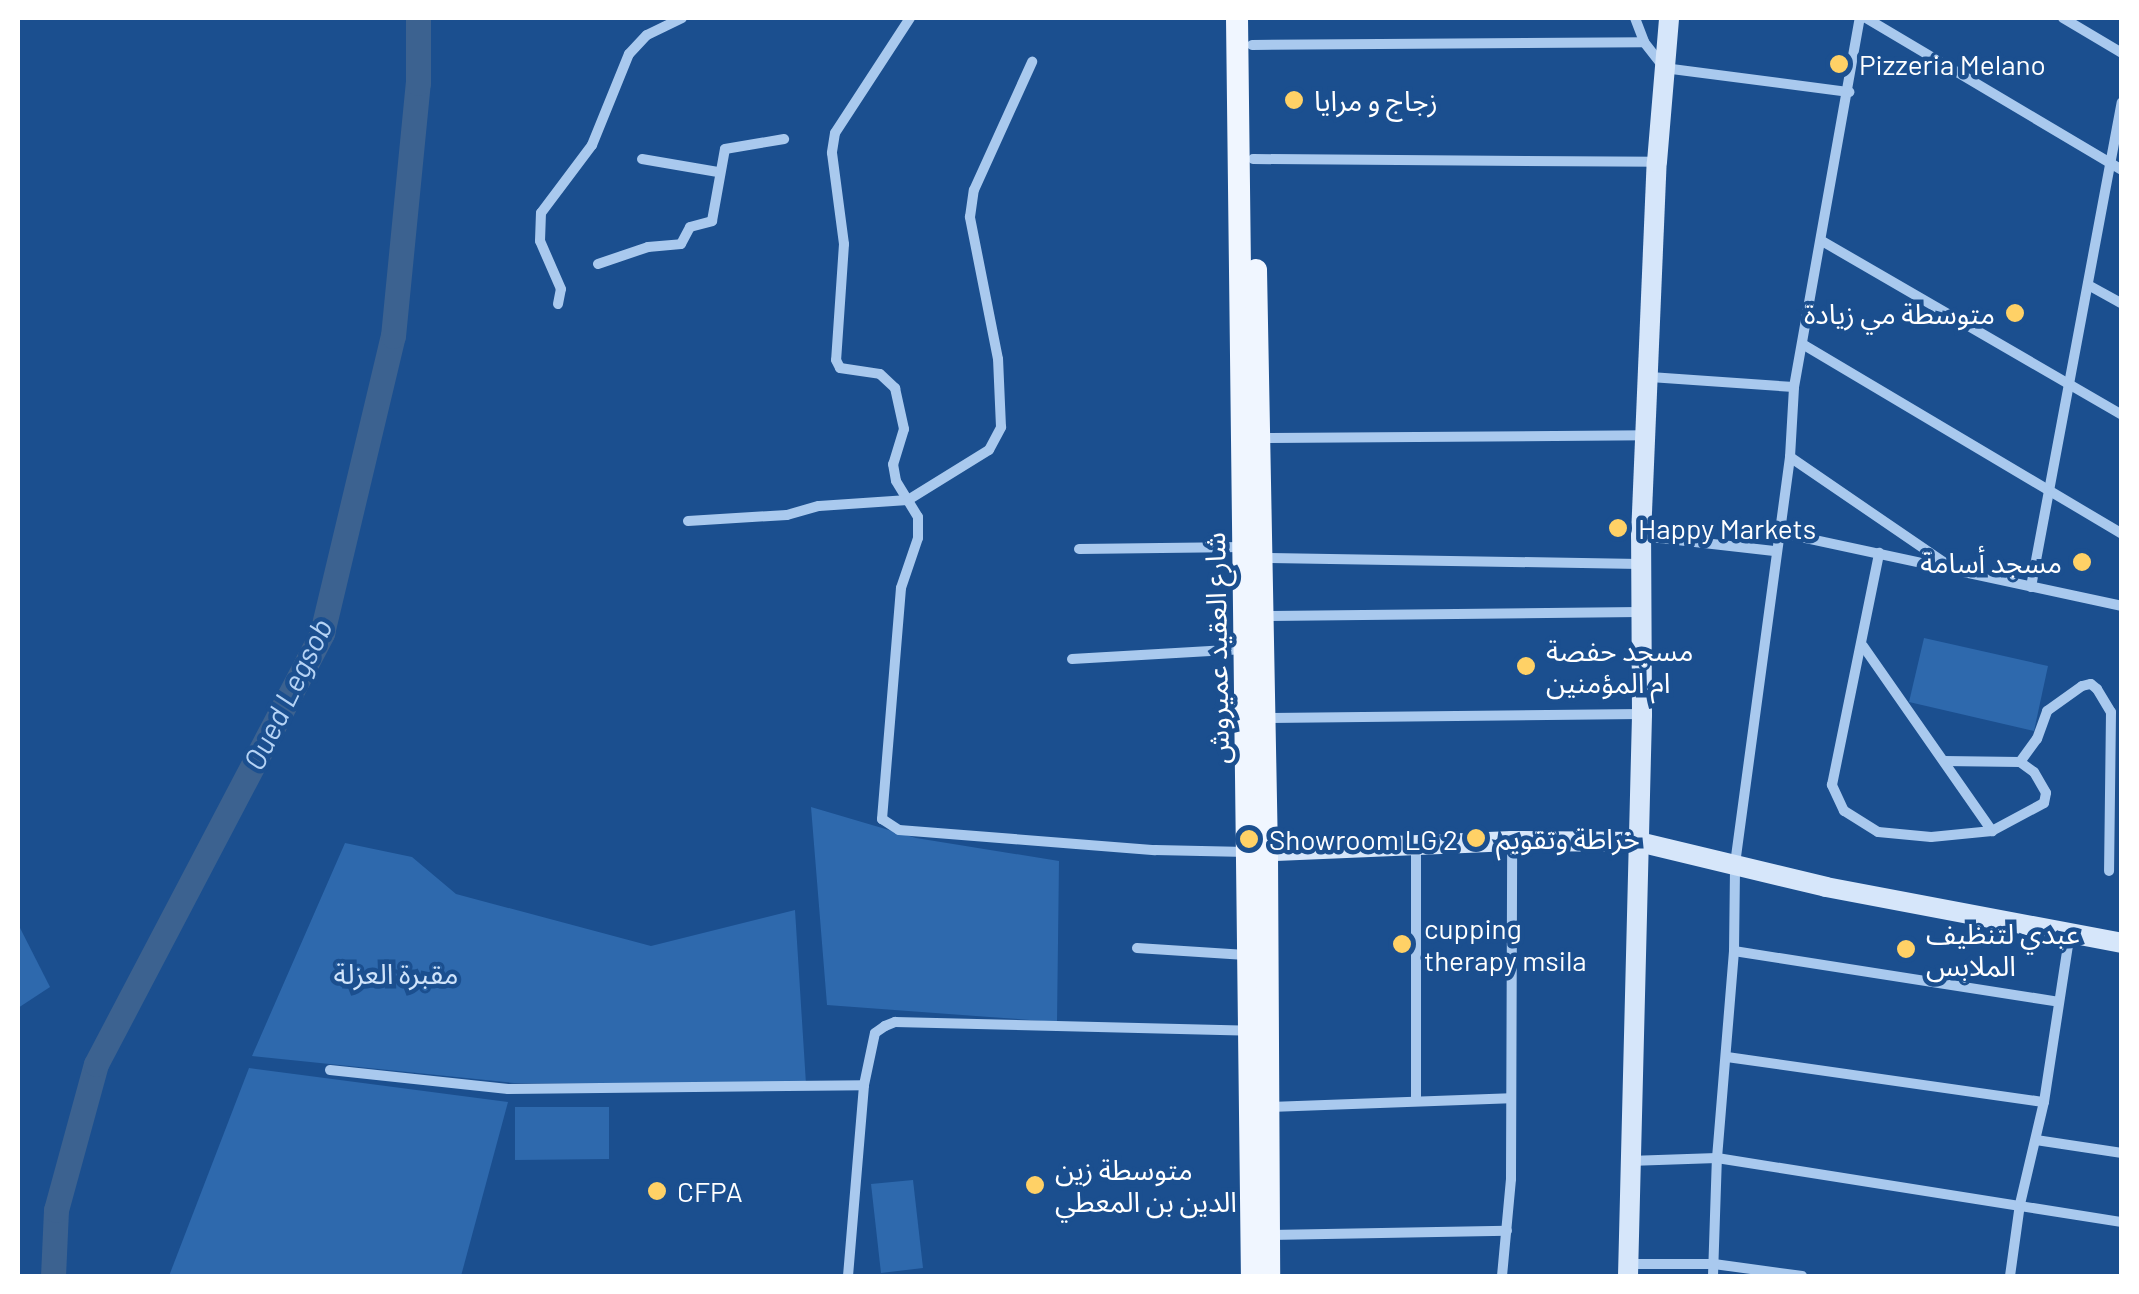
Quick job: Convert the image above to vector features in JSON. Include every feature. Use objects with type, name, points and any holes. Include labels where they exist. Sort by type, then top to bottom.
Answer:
[{"type":"main road","name":"شارع العقيد عميروش","points":[[1237,18],[1253,552],[1264,616],[1266,718],[1258,852],[1252,1276]]},
{"type":"main road","name":"شارع العقيد عميروش","points":[[1253,18],[1260,438],[1246,649],[1258,852],[1246,955],[1268,1107],[1269,1276]]},
{"type":"street","points":[[558,304],[561,288],[540,240],[542,213],[592,144],[629,54],[646,35],[682,18]]},
{"type":"street","points":[[910,18],[834,133],[832,154],[844,244],[837,364],[880,374],[894,388],[904,429],[893,464],[896,481],[918,517],[918,538],[901,588],[883,822],[899,830],[1156,850],[1258,852],[1512,841],[1639,842],[1826,887],[2122,943]]},
{"type":"street","points":[[1635,18],[1644,42],[1664,68],[1848,92]]},
{"type":"street","points":[[1669,18],[1657,162],[1641,536],[1642,714],[1628,1270],[1802,1276]]},
{"type":"street","points":[[1713,1270],[1717,1158],[1734,951],[1735,864],[1774,551],[1790,457],[1794,387],[1863,18],[2116,168]]},
{"type":"street","points":[[2063,18],[2122,54]]},
{"type":"street","points":[[1252,46],[1644,42]]},
{"type":"street","points":[[688,521],[787,516],[818,506],[908,500],[989,450],[1001,427],[994,334],[970,216],[974,190],[1032,62]]},
{"type":"street","points":[[2032,588],[2116,168],[2122,102]]},
{"type":"street","points":[[598,264],[648,247],[678,246],[690,226],[710,222],[725,149],[784,139]]},
{"type":"street","points":[[642,159],[718,172]]},
{"type":"street","points":[[1253,159],[1657,162]]},
{"type":"street","points":[[1822,241],[2122,415]]},
{"type":"street","points":[[2090,286],[2122,304]]},
{"type":"street","points":[[1804,345],[2122,534]]},
{"type":"street","points":[[1650,377],[1794,387]]},
{"type":"street","points":[[1260,438],[1646,435]]},
{"type":"street","points":[[1790,457],[1958,571]]},
{"type":"street","points":[[1777,532],[2122,606]]},
{"type":"street","points":[[1641,536],[1774,551]]},
{"type":"street","points":[[1079,548],[1642,564]]},
{"type":"street","points":[[1879,552],[1832,785],[1844,810],[1878,832],[1931,838],[1992,831],[2046,799],[2034,772],[2020,762],[1944,761]]},
{"type":"street","points":[[1264,616],[1640,612]]},
{"type":"street","points":[[1863,646],[1992,831]]},
{"type":"street","points":[[1072,659],[1246,649]]},
{"type":"street","points":[[2020,762],[2037,739],[2047,711],[2058,702],[2091,684],[2108,702],[2112,729],[2109,871]]},
{"type":"street","points":[[1266,718],[1642,714]]},
{"type":"street","points":[[1502,1276],[1507,1232],[1512,841]]},
{"type":"street","points":[[1416,846],[1416,1100]]},
{"type":"street","points":[[2010,1276],[2020,1204],[2044,1102],[2070,931]]},
{"type":"street","points":[[1137,948],[1246,955]]},
{"type":"street","points":[[1734,951],[2059,1002]]},
{"type":"street","points":[[848,1276],[864,1085],[874,1033],[894,1022],[1257,1032]]},
{"type":"street","points":[[1727,1057],[2044,1102]]},
{"type":"street","points":[[330,1070],[508,1089],[864,1085]]},
{"type":"street","points":[[1268,1107],[1510,1098]]},
{"type":"street","points":[[2036,1140],[2122,1152]]},
{"type":"street","points":[[1628,1160],[1717,1158],[2122,1222]]},
{"type":"street","points":[[1269,1235],[1507,1232]]},
{"type":"green space","points":[[1924,638],[2048,666],[2034,731],[1909,702]]},
{"type":"green space","points":[[811,807],[916,838],[1059,861],[1057,1022],[827,1005]]},
{"type":"green space","name":"مقبرة العزلة","points":[[345,843],[412,857],[456,894],[651,946],[795,910],[806,1084],[514,1083],[252,1056]]},
{"type":"green space","points":[[18,924],[50,987],[18,1008]]},
{"type":"green space","points":[[249,1068],[508,1102],[461,1276],[169,1276]]},
{"type":"green space","points":[[515,1107],[609,1107],[609,1159],[515,1160]]},
{"type":"green space","points":[[913,1180],[923,1268],[881,1273],[871,1184]]},
{"type":"waterway","name":"Oued Legsob","points":[[53,1276],[56,1210],[96,1064],[322,633],[393,336],[418,83],[418,18]]},
{"type":"place","name":"Pizzeria Melano","points":[[1839,64]]},
{"type":"place","name":"زجاج و مرايا","points":[[1294,100]]},
{"type":"place","name":"متوسطة مي زيادة","points":[[2015,313]]},
{"type":"place","name":"Happy Markets","points":[[1618,528]]},
{"type":"place","name":"مسجد أسامة","points":[[2082,562]]},
{"type":"place","name":"مسجد حفصة ام المؤمنين","points":[[1526,666]]},
{"type":"place","name":"خراطة وتقويم","points":[[1476,838]]},
{"type":"place","name":"Showroom LG 2","points":[[1249,839]]},
{"type":"place","name":"cupping therapy msila","points":[[1402,944]]},
{"type":"place","name":"عبدي لتنظيف الملابس","points":[[1906,949]]},
{"type":"place","name":"متوسطة زين الدين بن المعطي","points":[[1035,1185]]},
{"type":"place","name":"CFPA","points":[[657,1191]]}]
